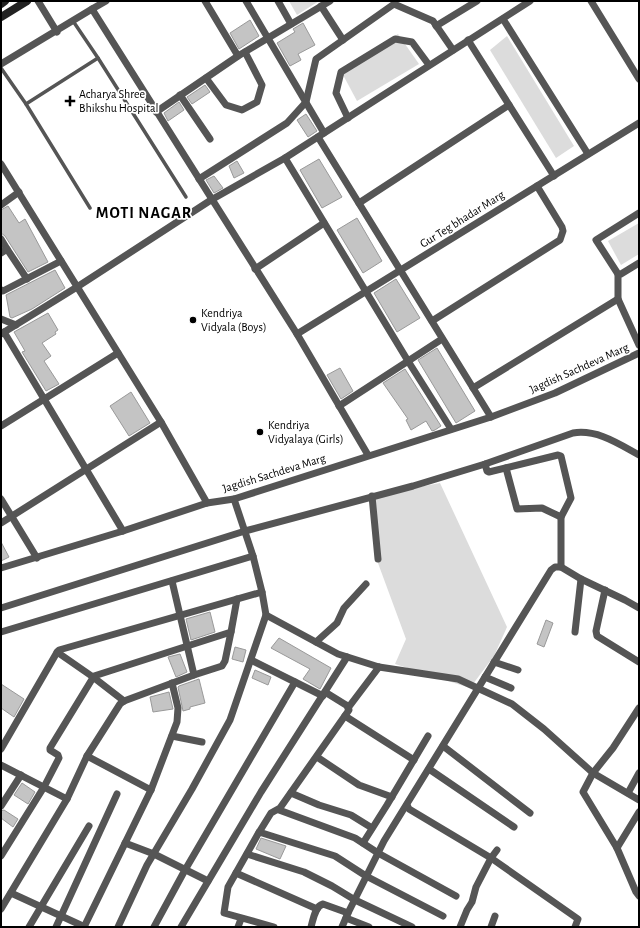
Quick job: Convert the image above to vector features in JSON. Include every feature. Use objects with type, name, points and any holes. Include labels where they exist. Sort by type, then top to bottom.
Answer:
[{"type":"main road","points":[[1,4],[5,1]]},
{"type":"main road","points":[[1,17],[26,1]]},
{"type":"street","points":[[38,1],[57,32]]},
{"type":"street","points":[[1,64],[57,32],[106,1]]},
{"type":"street","points":[[205,1],[238,56]]},
{"type":"street","points":[[246,1],[306,102],[321,135],[359,203],[491,417]]},
{"type":"street","points":[[278,1],[291,24]]},
{"type":"street","points":[[156,112],[244,52],[330,1]]},
{"type":"street","points":[[436,26],[477,1]]},
{"type":"street","points":[[123,531],[3,333],[212,200],[285,158],[530,1]]},
{"type":"street","points":[[591,1],[639,79]]},
{"type":"street","points":[[198,180],[287,123],[306,102],[316,59],[393,3],[433,21],[453,50]]},
{"type":"street","points":[[321,6],[344,40]]},
{"type":"street","points":[[92,9],[198,180],[297,334],[368,455]]},
{"type":"street","points":[[503,19],[588,154]]},
{"type":"street","points":[[348,118],[336,93],[341,72],[395,40],[412,42],[429,65]]},
{"type":"street","points":[[468,40],[554,176]]},
{"type":"street","points":[[206,78],[226,105],[242,110],[257,102],[262,85],[244,52]]},
{"type":"street","points":[[180,95],[210,139]]},
{"type":"street","points":[[359,203],[509,105]]},
{"type":"street","name":"Gur Teg bhadar Marg","points":[[297,334],[639,123]]},
{"type":"street","points":[[285,158],[451,429]]},
{"type":"street","points":[[1,164],[161,422],[207,503]]},
{"type":"street","points":[[432,322],[560,240],[563,231],[562,227],[538,186]]},
{"type":"street","points":[[1,205],[19,192]]},
{"type":"street","points":[[639,213],[596,240],[618,274],[618,300],[639,345]]},
{"type":"street","points":[[255,269],[324,223]]},
{"type":"street","points":[[1,239],[4,251],[27,279]]},
{"type":"street","points":[[1,290],[3,291],[61,262]]},
{"type":"street","points":[[618,274],[621,274],[639,263]]},
{"type":"street","points":[[473,388],[618,300]]},
{"type":"street","points":[[1,319],[16,325]]},
{"type":"street","points":[[339,406],[442,339]]},
{"type":"street","points":[[1,426],[118,353]]},
{"type":"street","name":"Jagdish Sachdeva Marg","points":[[1,568],[123,531],[207,503],[234,499],[491,417],[555,393],[639,353]]},
{"type":"street","points":[[1,523],[161,422]]},
{"type":"street","points":[[1,608],[245,531],[485,464],[573,433],[582,432],[611,440],[639,455]]},
{"type":"street","points":[[485,464],[487,471],[489,472],[558,455],[561,456],[570,498],[561,517],[561,567]]},
{"type":"street","points":[[506,468],[517,509],[542,508],[561,517]]},
{"type":"street","points":[[372,496],[378,558]]},
{"type":"street","points":[[1,499],[37,558]]},
{"type":"street","points":[[118,927],[154,854],[230,720],[252,660],[266,615],[253,556],[234,499]]},
{"type":"street","points":[[1,632],[253,556]]},
{"type":"street","points":[[342,927],[384,841],[551,570],[555,567],[561,567],[581,579],[639,608]]},
{"type":"street","points":[[575,632],[581,579]]},
{"type":"street","points":[[172,581],[194,675]]},
{"type":"street","points":[[316,642],[337,623],[344,608],[366,584]]},
{"type":"street","points":[[605,590],[596,631],[597,636],[639,662]]},
{"type":"street","points":[[1,749],[57,652],[60,650],[262,592]]},
{"type":"street","points":[[1,909],[67,799],[88,756],[117,708],[124,701],[222,666],[225,661],[237,599]]},
{"type":"street","points":[[266,615],[338,654],[379,666],[458,679],[512,704],[544,729],[593,773],[639,800]]},
{"type":"street","points":[[1,856],[44,787],[59,758],[58,755],[50,750],[50,748],[93,677],[231,632]]},
{"type":"street","points":[[57,652],[124,701]]},
{"type":"street","points":[[181,927],[261,792],[347,657]]},
{"type":"street","points":[[252,660],[295,682],[324,694],[346,705],[348,708]]},
{"type":"street","points":[[494,662],[518,670]]},
{"type":"street","points":[[274,927],[224,913],[228,887],[271,813],[279,810],[292,793],[349,710],[348,708],[379,666]]},
{"type":"street","points":[[485,677],[511,688]]},
{"type":"street","points":[[154,927],[185,870],[295,682]]},
{"type":"street","points":[[11,893],[84,927],[151,790],[172,736],[177,722],[178,708],[172,683]]},
{"type":"street","points":[[639,708],[613,748],[593,773],[583,792],[617,848],[639,896]]},
{"type":"street","points":[[345,716],[414,760]]},
{"type":"street","points":[[172,736],[202,742]]},
{"type":"street","points":[[362,843],[392,797],[428,736]]},
{"type":"street","points":[[443,746],[530,813]]},
{"type":"street","points":[[88,756],[151,790]]},
{"type":"street","points":[[317,757],[359,785],[392,797]]},
{"type":"street","points":[[1,765],[67,799]]},
{"type":"street","points":[[429,769],[514,827]]},
{"type":"street","points":[[628,793],[639,773]]},
{"type":"street","points":[[1,806],[21,775]]},
{"type":"street","points":[[292,793],[319,805],[351,815],[372,828]]},
{"type":"street","points":[[56,927],[117,794]]},
{"type":"street","points":[[406,805],[409,809],[491,858],[578,919],[575,927]]},
{"type":"street","points":[[279,810],[355,838],[378,853],[456,896]]},
{"type":"street","points":[[617,848],[639,812]]},
{"type":"street","points":[[29,927],[89,826]]},
{"type":"street","points":[[260,832],[335,856],[366,876],[443,916]]},
{"type":"street","points":[[125,843],[154,854],[208,881]]},
{"type":"street","points":[[460,927],[472,902],[476,887],[491,858],[497,850]]},
{"type":"street","points":[[247,854],[304,872],[332,886],[355,900],[412,927]]},
{"type":"street","points":[[236,873],[317,909]]},
{"type":"street","points":[[311,927],[317,909],[323,904],[369,927]]},
{"type":"street","points":[[492,927],[495,916]]},
{"type":"street","points":[[238,927],[241,919]]},
{"type":"lane","points":[[73,21],[186,196]]},
{"type":"lane","points":[[26,104],[98,58]]},
{"type":"lane","points":[[1,68],[26,104],[90,208]]},
{"type":"shaded area","points":[[289,1],[319,1],[297,15]]},
{"type":"shaded area","points":[[398,34],[419,64],[357,101],[342,73]]},
{"type":"shaded area","points":[[507,36],[574,146],[556,158],[490,50]]},
{"type":"shaded area","points":[[639,223],[639,254],[621,265],[608,241]]},
{"type":"shaded area","points":[[440,483],[507,627],[494,656],[470,688],[395,664],[406,639],[375,555],[371,496]]},
{"type":"building","points":[[250,20],[259,36],[239,49],[230,33]]},
{"type":"building","points":[[303,23],[315,45],[298,54],[301,60],[290,66],[277,43],[295,32],[293,29]]},
{"type":"building","points":[[205,85],[210,92],[192,104],[187,97]]},
{"type":"building","points":[[179,102],[184,110],[168,121],[164,113]]},
{"type":"building","points":[[306,114],[317,131],[308,137],[297,120]]},
{"type":"building","points":[[319,159],[342,197],[322,208],[300,170]]},
{"type":"building","points":[[237,161],[244,173],[234,178],[229,166]]},
{"type":"building","points":[[214,176],[223,188],[214,193],[206,180]]},
{"type":"building","points":[[8,206],[19,223],[25,219],[48,262],[28,272],[5,236],[1,233],[1,210]]},
{"type":"building","points":[[357,218],[382,261],[363,273],[337,230]]},
{"type":"building","points":[[55,270],[65,288],[32,309],[12,318],[10,317],[6,295]]},
{"type":"building","points":[[396,279],[420,318],[397,332],[374,293]]},
{"type":"building","points":[[48,313],[58,330],[55,332],[56,334],[42,343],[51,356],[44,361],[59,384],[46,391],[22,352],[25,351],[14,332]]},
{"type":"building","points":[[437,348],[475,411],[456,423],[418,360]]},
{"type":"building","points":[[340,368],[353,391],[341,399],[327,375]]},
{"type":"building","points":[[405,369],[441,426],[435,430],[432,431],[426,421],[411,430],[406,420],[408,419],[383,383]]},
{"type":"building","points":[[131,392],[150,423],[129,436],[110,406]]},
{"type":"building","points":[[1,542],[9,557],[1,561]]},
{"type":"building","points":[[210,612],[215,632],[191,640],[186,619]]},
{"type":"building","points":[[546,620],[553,623],[544,647],[537,644]]},
{"type":"building","points":[[279,638],[331,668],[320,689],[303,679],[310,669],[271,648]]},
{"type":"building","points":[[235,647],[246,650],[243,662],[232,659]]},
{"type":"building","points":[[180,654],[187,672],[176,677],[168,657]]},
{"type":"building","points":[[255,670],[271,677],[268,685],[252,678]]},
{"type":"building","points":[[199,679],[205,703],[190,707],[190,709],[183,711],[178,687]]},
{"type":"building","points":[[1,684],[24,699],[14,717],[1,708]]},
{"type":"building","points":[[169,692],[173,709],[153,712],[150,697]]},
{"type":"building","points":[[22,783],[35,792],[28,804],[14,795]]},
{"type":"building","points":[[4,810],[18,819],[13,827],[1,818],[1,811]]},
{"type":"building","points":[[261,838],[286,846],[280,859],[256,849]]},
{"type":"place","name":"Acharya Shree Bhikshu Hospital","points":[[70,101]]},
{"type":"place","name":"Kendriya Vidyala (Boys)","points":[[193,320]]},
{"type":"place","name":"Kendriya Vidyalaya (Girls)","points":[[260,432]]},
{"type":"district","name":"MOTI NAGAR","points":[[144,212]]}]
